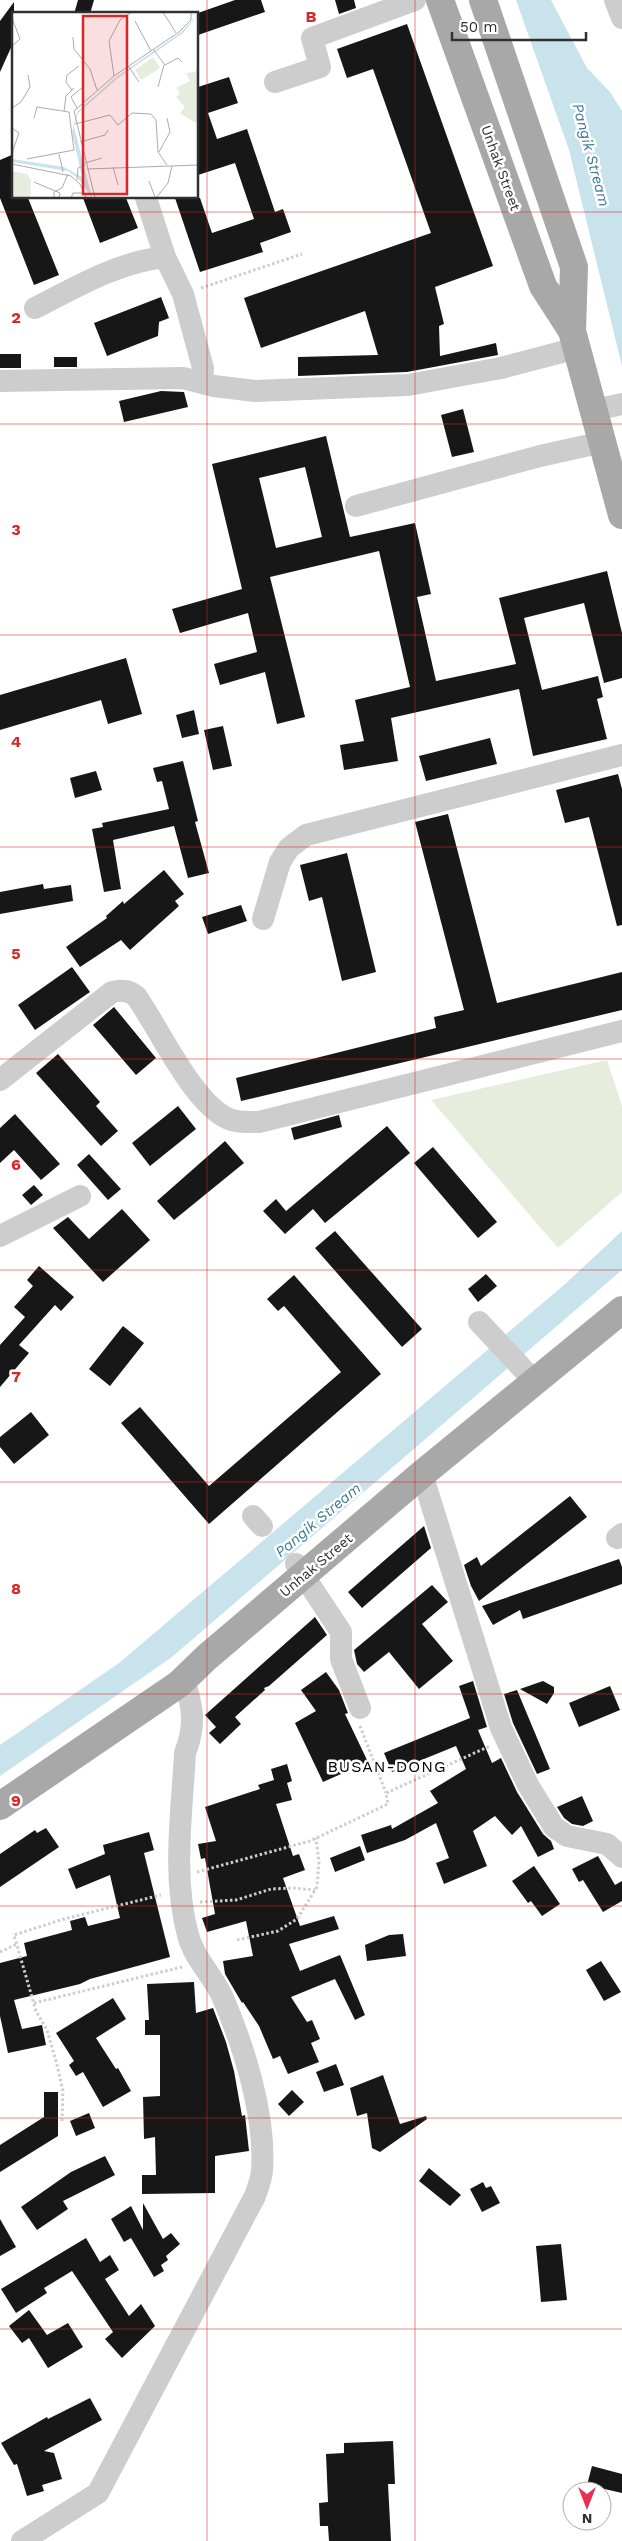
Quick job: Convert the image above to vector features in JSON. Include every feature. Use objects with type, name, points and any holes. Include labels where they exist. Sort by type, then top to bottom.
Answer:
[{"type":"main road","name":"Unhak Street","points":[[440,0],[543,286],[574,340],[595,410],[622,515]]},
{"type":"main road","name":"Unhak Street","points":[[483,0],[574,267],[574,340]]},
{"type":"main road","name":"Unhak Street","points":[[0,1806],[184,1680],[300,1570],[422,1474],[529,1376],[622,1310]]},
{"type":"street","points":[[275,82],[320,67],[312,38],[415,0]]},
{"type":"street","points":[[146,199],[165,257],[184,294],[203,368],[202,382]]},
{"type":"street","points":[[35,308],[108,271],[153,258],[165,257]]},
{"type":"street","points":[[0,381],[183,378],[214,386],[255,391],[408,385],[502,368],[574,340]]},
{"type":"street","points":[[595,410],[622,404]]},
{"type":"street","points":[[356,506],[540,456],[603,442]]},
{"type":"street","points":[[263,919],[280,862],[289,848],[306,835],[622,755]]},
{"type":"street","points":[[0,1080],[112,992],[121,990],[129,991],[136,996],[191,1082],[208,1104],[228,1118],[242,1122],[260,1122],[622,1031]]},
{"type":"street","points":[[0,1236],[80,1196]]},
{"type":"street","points":[[484,1327],[529,1376]]},
{"type":"street","points":[[422,1474],[507,1739],[528,1785],[554,1827],[567,1836],[606,1844],[622,1858]]},
{"type":"street","points":[[300,1570],[341,1632],[341,1659],[360,1708]]},
{"type":"street","points":[[22,2541],[98,2493],[256,2196],[262,2172],[262,2143],[253,2088],[222,1996],[200,1963],[188,1936],[181,1890],[185,1753],[191,1737],[192,1707],[184,1680]]},
{"type":"path","points":[[184,294],[302,254]]},
{"type":"path","points":[[62,2122],[63,2091],[47,2030],[34,2003],[14,1935],[64,1919],[181,1890],[316,1838],[388,1804],[386,1793],[359,1725],[360,1708]]},
{"type":"path","points":[[386,1793],[507,1739]]},
{"type":"path","points":[[237,1940],[278,1931],[297,1919],[315,1890],[319,1862],[316,1838]]},
{"type":"path","points":[[181,1890],[236,1900],[271,1890],[293,1888],[315,1890]]},
{"type":"path","points":[[0,1952],[17,1944]]},
{"type":"path","points":[[34,2003],[200,1963]]},
{"type":"green space","points":[[607,1060],[622,1106],[622,1192],[558,1248],[431,1100]]},
{"type":"water","name":"Pangik Stream","points":[[516,0],[551,0],[587,68],[610,92],[622,111],[622,366],[569,150]]},
{"type":"water","name":"Pangik Stream","points":[[622,1231],[622,1270],[172,1657],[0,1776],[0,1745],[119,1663],[564,1285]]},
{"type":"building","points":[[78,0],[94,0],[91,12],[75,12]]},
{"type":"building","points":[[235,0],[261,0],[265,12],[199,35],[199,13]]},
{"type":"building","points":[[335,0],[354,0],[356,8],[339,14]]},
{"type":"building","points":[[14,2],[14,12],[12,12],[12,45],[0,72],[0,21]]},
{"type":"building","points":[[407,24],[493,266],[435,287],[444,324],[439,326],[440,356],[496,343],[498,355],[407,372],[298,376],[298,357],[378,355],[365,311],[261,348],[244,298],[431,233],[373,69],[347,78],[337,49]]},
{"type":"building","points":[[229,77],[238,103],[208,113],[217,139],[247,129],[275,212],[283,209],[291,232],[260,243],[263,252],[200,272],[175,199],[200,198],[212,233],[254,219],[235,163],[199,175],[199,87]]},
{"type":"building","points":[[12,155],[12,199],[28,199],[59,275],[34,285],[0,198],[0,160]]},
{"type":"building","points":[[83,199],[126,199],[138,228],[100,243]]},
{"type":"building","points":[[161,297],[169,318],[159,322],[158,336],[107,356],[94,323]]},
{"type":"building","points":[[0,354],[21,354],[21,368],[0,368]]},
{"type":"building","points":[[54,357],[77,357],[77,367],[54,367]]},
{"type":"building","points":[[161,391],[184,392],[188,407],[124,422],[119,401]]},
{"type":"building","points":[[463,409],[474,452],[452,457],[441,415]]},
{"type":"building","points":[[326,436],[350,537],[415,523],[431,594],[417,597],[436,681],[516,664],[499,598],[607,571],[622,633],[622,678],[604,683],[584,603],[524,618],[542,690],[598,676],[603,697],[597,699],[607,739],[533,756],[519,689],[391,718],[398,761],[344,770],[340,745],[364,741],[355,700],[410,687],[379,551],[270,577],[305,717],[277,724],[265,672],[220,685],[214,664],[257,652],[248,613],[180,633],[172,609],[242,589],[212,464]],"holes":[[[305,467],[322,537],[276,548],[259,478]]]},
{"type":"building","points":[[126,658],[142,714],[108,724],[101,700],[0,730],[0,695]]},
{"type":"building","points":[[194,710],[199,734],[182,738],[176,715]]},
{"type":"building","points":[[223,726],[232,766],[213,770],[204,730]]},
{"type":"building","points":[[490,738],[497,764],[426,781],[419,756]]},
{"type":"building","points":[[183,761],[198,821],[195,822],[209,873],[188,878],[174,826],[113,840],[121,889],[104,892],[92,829],[103,827],[102,823],[169,809],[162,781],[157,782],[153,768]]},
{"type":"building","points":[[96,771],[102,790],[75,798],[70,778]]},
{"type":"building","points":[[618,774],[622,789],[622,925],[617,926],[589,817],[565,823],[556,790]]},
{"type":"building","points":[[448,814],[497,1003],[622,972],[622,1010],[241,1101],[236,1078],[436,1028],[434,1017],[464,1010],[415,822]]},
{"type":"building","points":[[347,853],[376,972],[342,981],[322,897],[309,901],[300,865]]},
{"type":"building","points":[[164,870],[184,894],[175,901],[179,906],[130,950],[121,940],[80,967],[66,947],[107,918],[106,916],[123,901],[124,904]]},
{"type":"building","points":[[43,884],[44,889],[71,885],[73,901],[0,914],[0,892]]},
{"type":"building","points":[[241,905],[247,921],[208,934],[202,917]]},
{"type":"building","points":[[72,967],[90,992],[35,1030],[18,1005]]},
{"type":"building","points":[[114,1007],[156,1058],[136,1075],[93,1025]]},
{"type":"building","points":[[58,1054],[100,1102],[96,1106],[118,1131],[101,1146],[36,1073]]},
{"type":"building","points":[[178,1106],[196,1129],[150,1166],[132,1143]]},
{"type":"building","points":[[15,1114],[60,1164],[41,1180],[14,1150],[0,1163],[0,1128]]},
{"type":"building","points":[[339,1115],[342,1127],[294,1140],[291,1128]]},
{"type":"building","points":[[387,1126],[410,1153],[325,1223],[313,1209],[285,1234],[263,1211],[276,1199],[286,1211]]},
{"type":"building","points":[[225,1141],[244,1163],[174,1220],[157,1201]]},
{"type":"building","points":[[433,1147],[497,1222],[478,1238],[414,1163]]},
{"type":"building","points":[[89,1154],[121,1189],[108,1200],[77,1165]]},
{"type":"building","points":[[34,1185],[43,1195],[31,1205],[22,1195]]},
{"type":"building","points":[[122,1209],[150,1240],[103,1282],[53,1228],[68,1217],[89,1239]]},
{"type":"building","points":[[335,1231],[422,1329],[402,1347],[315,1248]]},
{"type":"building","points":[[39,1266],[74,1297],[61,1311],[55,1305],[19,1345],[29,1353],[0,1387],[0,1345],[25,1317],[14,1307],[33,1286],[27,1280]]},
{"type":"building","points":[[486,1274],[497,1286],[478,1302],[468,1289]]},
{"type":"building","points":[[294,1275],[381,1374],[209,1524],[121,1423],[140,1407],[209,1486],[341,1372],[284,1306],[278,1311],[267,1299]]},
{"type":"building","points":[[123,1326],[144,1343],[110,1386],[89,1369]]},
{"type":"building","points":[[31,1412],[49,1435],[14,1464],[0,1447],[0,1437]]},
{"type":"building","points":[[570,1496],[587,1517],[479,1601],[471,1586],[464,1565],[477,1557],[481,1566]]},
{"type":"building","points":[[424,1526],[431,1548],[362,1608],[348,1592]]},
{"type":"building","points":[[619,1559],[622,1567],[622,1584],[523,1619],[520,1610],[493,1625],[482,1606]]},
{"type":"building","points":[[432,1585],[448,1602],[422,1624],[453,1661],[419,1689],[389,1652],[364,1672],[357,1664],[354,1650]]},
{"type":"building","points":[[315,1617],[327,1635],[269,1686],[264,1688],[265,1690],[235,1717],[241,1724],[220,1744],[209,1733],[216,1727],[205,1715]]},
{"type":"building","points":[[326,1672],[339,1690],[348,1713],[345,1714],[368,1762],[323,1782],[295,1723],[316,1711],[301,1690]]},
{"type":"building","points":[[473,1681],[487,1727],[478,1730],[492,1763],[501,1758],[517,1792],[543,1834],[551,1841],[554,1849],[538,1857],[521,1826],[512,1835],[495,1816],[473,1831],[487,1866],[444,1884],[436,1863],[449,1858],[436,1823],[405,1840],[367,1853],[361,1835],[391,1825],[392,1829],[438,1803],[430,1791],[466,1769],[456,1746],[392,1772],[384,1753],[470,1718],[459,1686]]},
{"type":"building","points":[[543,1681],[554,1687],[554,1693],[547,1704],[520,1689]]},
{"type":"building","points":[[610,1686],[620,1710],[579,1727],[569,1703]]},
{"type":"building","points":[[517,1690],[550,1769],[537,1774],[513,1723],[504,1694]]},
{"type":"building","points":[[287,1764],[292,1781],[287,1783],[292,1800],[276,1804],[293,1856],[299,1854],[305,1870],[283,1878],[300,1926],[334,1916],[339,1929],[289,1944],[300,1971],[340,1955],[365,2015],[355,2020],[335,1979],[291,1997],[307,2022],[312,2020],[320,2039],[311,2043],[319,2062],[288,2074],[280,2056],[273,2059],[259,2026],[242,2003],[225,1974],[223,1961],[253,1956],[246,1921],[207,1932],[202,1918],[215,1914],[205,1858],[201,1859],[198,1844],[216,1841],[205,1807],[260,1789],[258,1785],[274,1780],[271,1769]]},
{"type":"building","points":[[582,1796],[593,1821],[583,1826],[572,1824],[564,1818],[557,1807]]},
{"type":"building","points":[[46,1828],[59,1847],[0,1887],[0,1854],[35,1830],[37,1833]]},
{"type":"building","points":[[149,1832],[154,1850],[144,1853],[170,1957],[90,1979],[80,1984],[14,2000],[22,2029],[42,2025],[46,2045],[8,2053],[0,2016],[0,1963],[27,1956],[24,1943],[72,1930],[70,1921],[85,1917],[88,1926],[120,1918],[110,1875],[76,1889],[68,1869],[105,1854],[103,1845]]},
{"type":"building","points":[[360,1846],[365,1860],[335,1872],[330,1858]]},
{"type":"building","points":[[598,1856],[615,1885],[622,1881],[622,1901],[603,1912],[583,1880],[579,1882],[572,1869]]},
{"type":"building","points":[[534,1866],[560,1904],[542,1916],[531,1901],[528,1903],[512,1881]]},
{"type":"building","points":[[403,1934],[406,1956],[367,1961],[365,1945],[389,1935]]},
{"type":"building","points":[[601,1961],[621,1992],[604,2001],[586,1970]]},
{"type":"building","points":[[194,1982],[196,2013],[213,2008],[226,2042],[234,2071],[242,2116],[245,2115],[249,2151],[215,2156],[215,2193],[142,2194],[142,2175],[156,2175],[155,2137],[144,2139],[143,2097],[160,2096],[160,2035],[145,2035],[145,2020],[149,2020],[147,1984]]},
{"type":"building","points":[[113,1998],[126,2019],[96,2038],[116,2069],[118,2068],[131,2091],[103,2107],[83,2072],[76,2076],[69,2065],[74,2061],[56,2033]]},
{"type":"building","points":[[336,2064],[344,2085],[324,2092],[316,2072]]},
{"type":"building","points":[[383,2075],[400,2124],[426,2116],[427,2119],[380,2152],[372,2148],[367,2113],[357,2116],[350,2088]]},
{"type":"building","points":[[292,2090],[304,2102],[289,2116],[278,2104]]},
{"type":"building","points":[[44,2092],[58,2092],[58,2136],[0,2172],[0,2145],[44,2117]]},
{"type":"building","points":[[89,2113],[95,2128],[76,2136],[70,2121]]},
{"type":"building","points":[[105,2156],[115,2175],[63,2201],[68,2209],[37,2230],[21,2207],[71,2172]]},
{"type":"building","points":[[429,2168],[461,2195],[450,2206],[419,2181]]},
{"type":"building","points":[[483,2182],[486,2188],[491,2186],[500,2203],[482,2212],[470,2189]]},
{"type":"building","points":[[143,2203],[163,2239],[171,2233],[180,2244],[166,2256],[168,2260],[161,2265],[164,2271],[154,2277],[131,2238],[124,2242],[111,2219],[131,2206],[143,2230]]},
{"type":"building","points":[[0,2219],[16,2247],[0,2256]]},
{"type":"building","points":[[86,2238],[100,2262],[110,2255],[119,2270],[105,2279],[129,2316],[141,2304],[155,2326],[122,2358],[105,2339],[113,2332],[72,2271],[44,2288],[47,2293],[16,2313],[1,2289]]},
{"type":"building","points":[[561,2244],[567,2300],[541,2302],[536,2246]]},
{"type":"building","points":[[29,2310],[47,2335],[68,2323],[83,2347],[48,2368],[29,2338],[22,2343],[9,2326]]},
{"type":"building","points":[[90,2398],[102,2420],[44,2451],[54,2453],[62,2479],[42,2485],[44,2491],[27,2496],[17,2464],[14,2465],[1,2443],[47,2417],[48,2419]]},
{"type":"building","points":[[393,2441],[395,2484],[388,2484],[391,2541],[329,2541],[328,2526],[320,2526],[319,2503],[328,2502],[326,2454],[344,2453],[344,2443]]},
{"type":"building","points":[[592,2466],[622,2474],[622,2493],[612,2491],[612,2481],[588,2481]]},
{"type":"district","name":"BUSAN-DONG","points":[[387,1766]]}]
